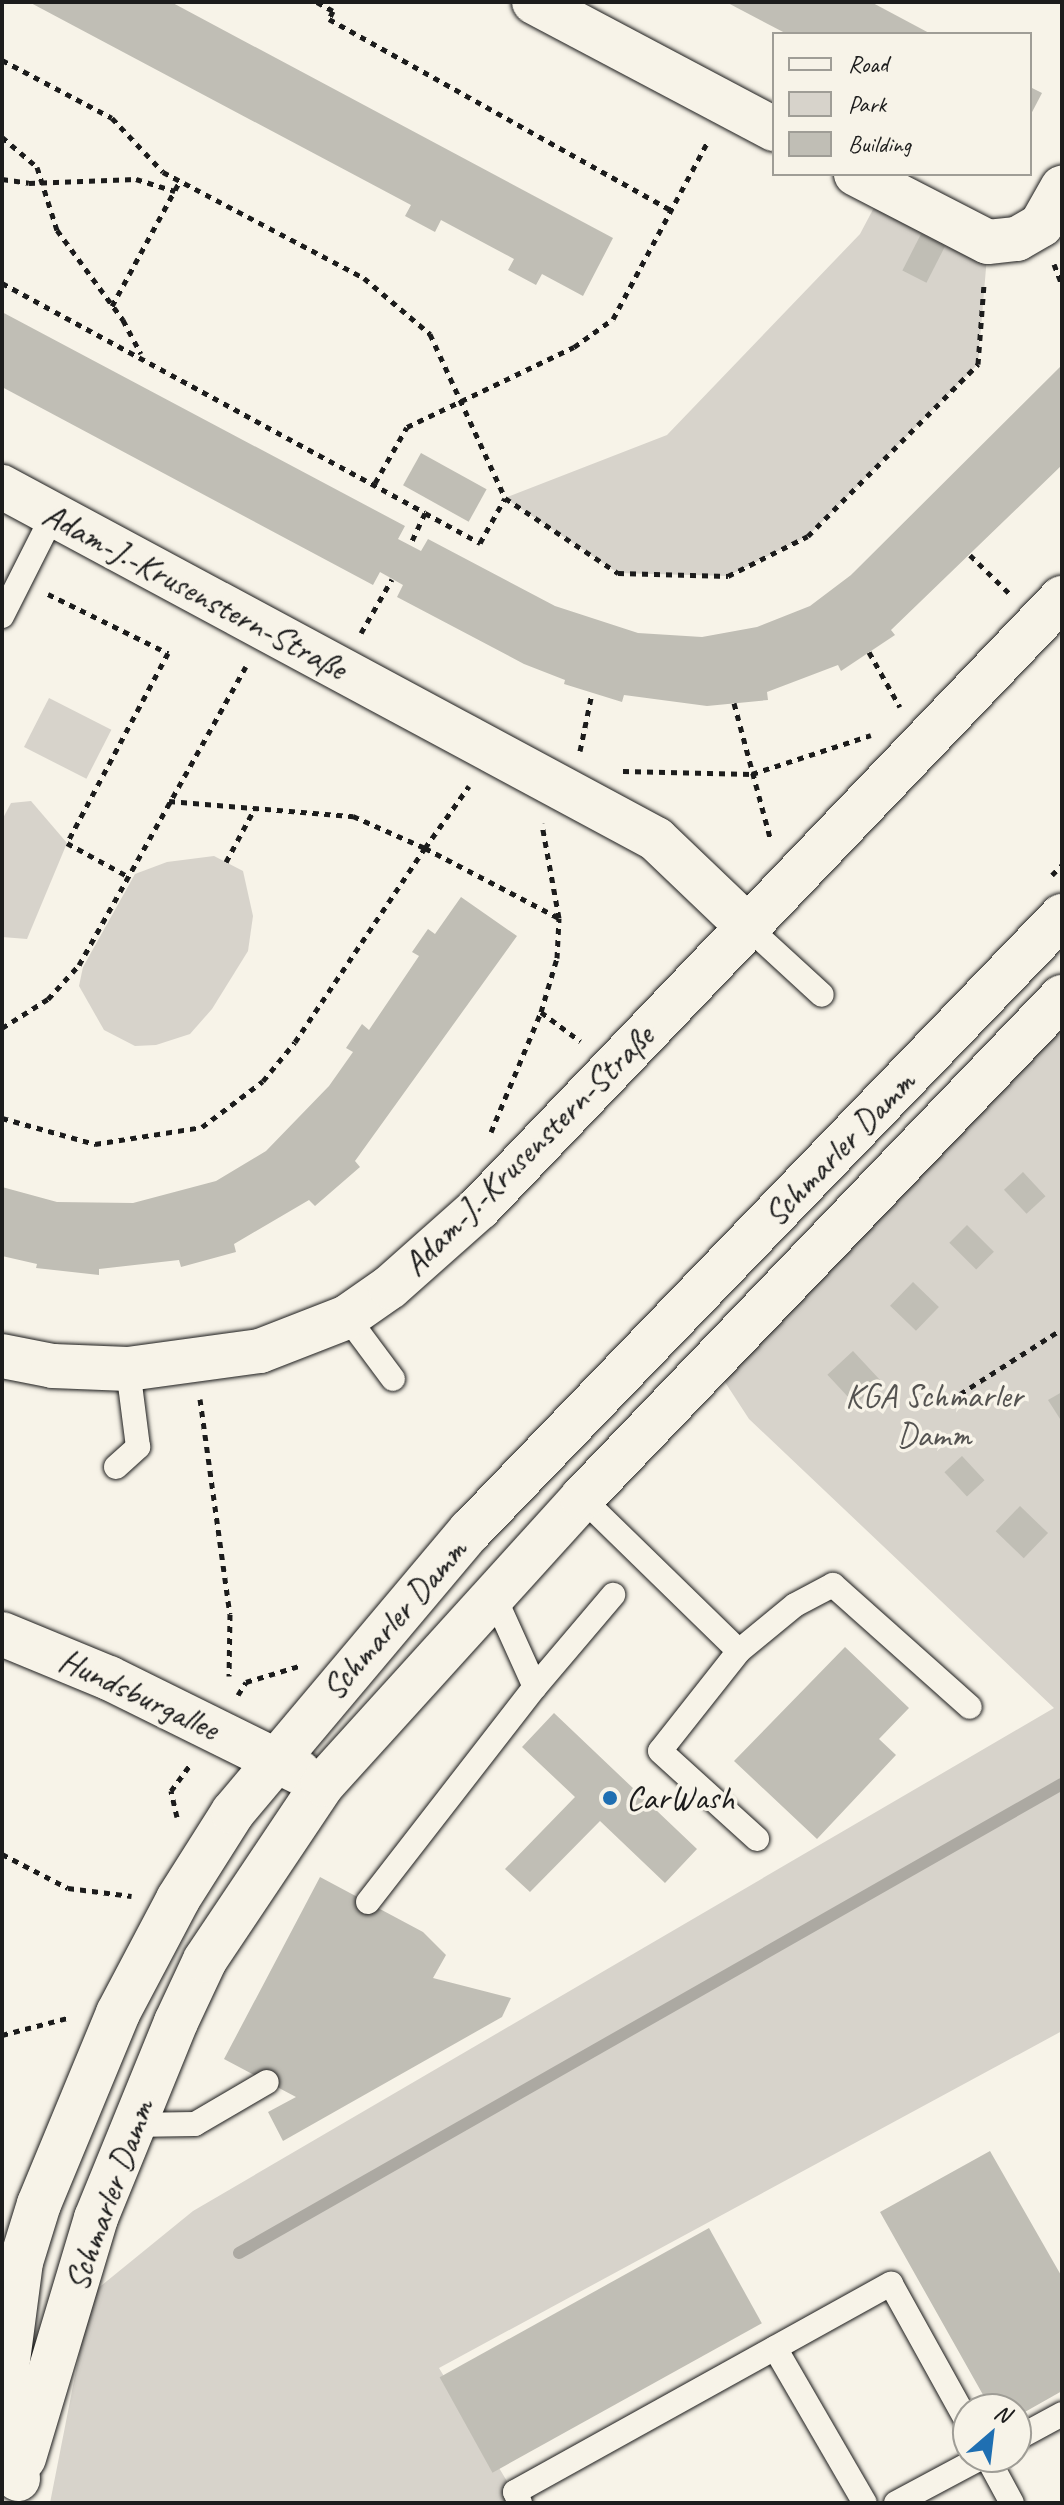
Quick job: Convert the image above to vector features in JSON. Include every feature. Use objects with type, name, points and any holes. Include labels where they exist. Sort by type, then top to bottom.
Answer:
[{"type":"street","points":[[534,2],[772,128]]},
{"type":"street","points":[[860,176],[988,242],[1017,239],[1041,225],[1062,188]]},
{"type":"street","name":"Adam-J.-Krusenstern-Straße","points":[[2,487],[656,839],[748,927]]},
{"type":"street","name":"Adam-J.-Krusenstern-Straße","points":[[2,1356],[53,1366],[128,1369],[260,1351],[347,1317],[420,1263],[479,1208],[1050,610]]},
{"type":"street","name":"Schmarler Damm","points":[[16,2491],[7,2368],[21,2262],[61,2147],[118,2013],[178,1899],[274,1758],[470,1531],[1062,916]]},
{"type":"street","name":"Schmarler Damm","points":[[16,2491],[96,2218],[131,2125],[205,1960],[323,1784],[582,1498],[1062,997]]},
{"type":"street","name":"Hundsburgallee","points":[[2,1634],[109,1678],[323,1784]]},
{"type":"lane","points":[[2,616],[53,515]]},
{"type":"lane","points":[[748,927],[822,995]]},
{"type":"lane","points":[[347,1317],[393,1379]]},
{"type":"lane","points":[[116,1467],[138,1447],[128,1369]]},
{"type":"lane","points":[[582,1498],[739,1651]]},
{"type":"lane","points":[[757,1839],[660,1751],[739,1651],[795,1605],[833,1585],[970,1707]]},
{"type":"lane","points":[[493,1594],[535,1687]]},
{"type":"lane","points":[[368,1902],[535,1687],[613,1595]]},
{"type":"lane","points":[[131,2125],[195,2124],[267,2082]]},
{"type":"lane","points":[[520,2503],[515,2492],[891,2284],[952,2394]]},
{"type":"lane","points":[[775,2348],[865,2503]]},
{"type":"lane","points":[[1032,2430],[1062,2414]]},
{"type":"lane","points":[[896,2503],[953,2473]]},
{"type":"lane","points":[[994,2473],[1012,2503]]},
{"type":"path","points":[[317,2],[333,11],[329,19],[672,211]]},
{"type":"path","points":[[2,60],[112,118],[163,172],[364,278],[430,334],[505,498],[618,573],[728,576],[808,536],[978,364],[988,242]]},
{"type":"path","points":[[375,483],[407,427],[462,404],[574,347],[613,319],[727,104]]},
{"type":"path","points":[[2,137],[37,167],[57,230],[112,306],[142,356]]},
{"type":"path","points":[[2,179],[42,182],[136,179],[175,191]]},
{"type":"path","points":[[112,306],[180,181]]},
{"type":"path","points":[[2,283],[142,356],[480,543],[505,498]]},
{"type":"path","points":[[410,545],[425,513]]},
{"type":"path","points":[[970,555],[1050,610]]},
{"type":"path","points":[[340,669],[392,579]]},
{"type":"path","points":[[20,581],[168,653],[67,843],[129,877]]},
{"type":"path","points":[[2,1028],[48,999],[79,965],[266,630]]},
{"type":"path","points":[[869,652],[904,713]]},
{"type":"path","points":[[577,766],[592,693]]},
{"type":"path","points":[[734,703],[764,827],[791,882]]},
{"type":"path","points":[[488,1138],[541,1012],[557,958],[559,918],[533,773]]},
{"type":"path","points":[[226,862],[255,808]]},
{"type":"path","points":[[2,1118],[95,1144],[202,1127],[263,1081],[295,1042],[425,848],[559,918]]},
{"type":"path","points":[[541,1012],[613,1065]]},
{"type":"path","points":[[960,1394],[1062,1329]]},
{"type":"path","points":[[198,1361],[230,1614],[229,1676]]},
{"type":"path","points":[[2,1854],[68,1888],[178,1899]]},
{"type":"path","points":[[2,2035],[82,2015],[118,2013]]},
{"type":"green space","points":[[878,200],[987,256],[978,364],[808,536],[728,576],[618,573],[505,498],[667,435],[860,234]]},
{"type":"green space","points":[[49,698],[111,730],[86,779],[24,747]]},
{"type":"green space","points":[[31,801],[67,843],[27,939],[2,937],[2,820],[11,803]]},
{"type":"green space","points":[[214,856],[243,871],[253,916],[248,951],[212,1009],[190,1034],[156,1045],[135,1046],[104,1030],[79,986],[83,967],[135,874],[167,862]]},
{"type":"green space","name":"KGA Schmarler Damm","points":[[1062,1026],[1062,2031],[439,2368],[520,2503],[50,2503],[91,2294],[193,2211],[1054,1708],[749,1419],[723,1379]]},
{"type":"building","points":[[29,2],[171,2],[613,238],[583,296],[542,274],[536,285],[508,270],[514,259],[441,220],[435,232],[405,216],[411,205]]},
{"type":"building","points":[[726,2],[871,2],[927,32],[783,32]]},
{"type":"building","points":[[1032,88],[1042,93],[1032,112]]},
{"type":"building","points":[[921,234],[945,246],[926,283],[902,271]]},
{"type":"building","points":[[2,312],[405,526],[398,539],[421,551],[428,539],[555,606],[638,633],[702,637],[757,627],[810,606],[851,575],[1062,365],[1062,465],[891,630],[895,635],[841,671],[838,665],[767,692],[768,700],[707,706],[624,695],[622,702],[564,684],[565,680],[524,664],[397,597],[403,585],[380,572],[373,585],[2,387]]},
{"type":"building","points":[[421,453],[487,489],[469,522],[403,485]]},
{"type":"building","points":[[461,897],[517,936],[355,1161],[360,1167],[315,1206],[309,1200],[234,1244],[236,1252],[181,1267],[179,1260],[99,1269],[99,1275],[36,1268],[37,1264],[2,1256],[2,1187],[57,1202],[133,1203],[216,1181],[266,1151],[329,1086],[353,1052],[346,1048],[362,1024],[369,1030],[419,956],[412,952],[428,929],[435,934]]},
{"type":"building","points":[[1023,1172],[1046,1196],[1026,1214],[1004,1190]]},
{"type":"building","points":[[967,1225],[994,1252],[976,1270],[949,1243]]},
{"type":"building","points":[[913,1282],[939,1307],[916,1331],[890,1306]]},
{"type":"building","points":[[853,1351],[881,1381],[855,1405],[827,1375]]},
{"type":"building","points":[[1062,1392],[1062,1422],[1048,1400]]},
{"type":"building","points":[[962,1456],[985,1480],[967,1497],[944,1472]]},
{"type":"building","points":[[1020,1506],[1048,1533],[1024,1558],[996,1531]]},
{"type":"building","points":[[845,1647],[909,1708],[879,1739],[896,1755],[817,1839],[734,1761]]},
{"type":"building","name":"CarWash","points":[[554,1713],[697,1849],[665,1883],[600,1821],[530,1892],[505,1869],[575,1797],[522,1747]]},
{"type":"building","points":[[320,1877],[423,1932],[446,1955],[433,1978],[511,1998],[502,2017],[283,2141],[268,2112],[296,2097],[224,2059]]},
{"type":"building","points":[[990,2151],[1062,2277],[1062,2391],[1032,2408],[1032,2393],[982,2393],[880,2212]]},
{"type":"building","points":[[709,2228],[762,2323],[492,2473],[440,2377]]},
{"type":"waterway","points":[[239,2253],[1062,1784]]},
{"type":"place","name":"CarWash","points":[[610,1798]]}]
